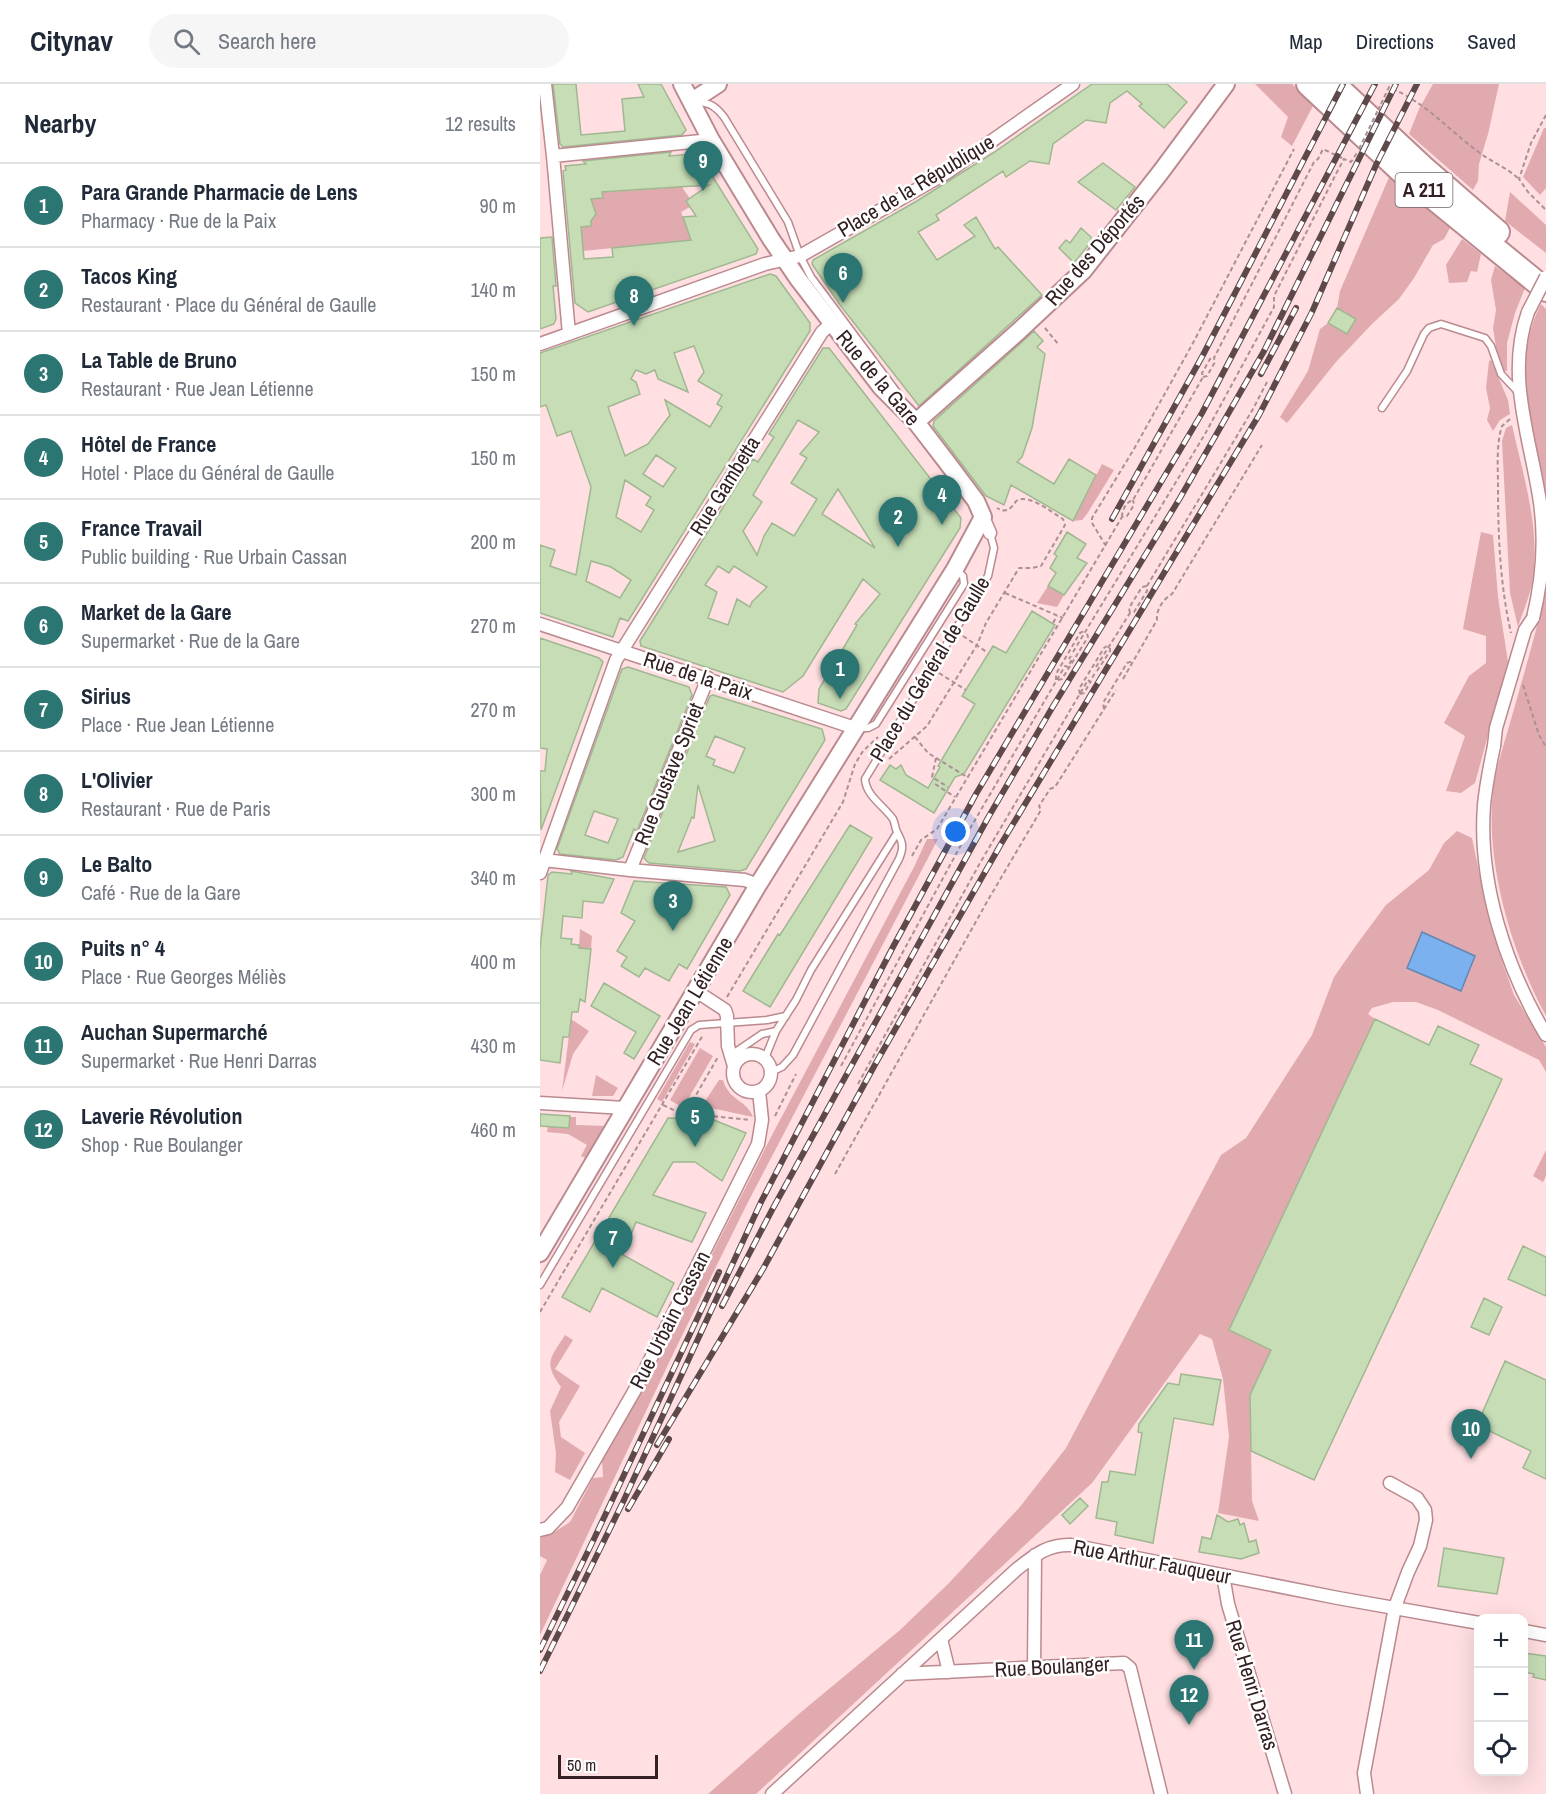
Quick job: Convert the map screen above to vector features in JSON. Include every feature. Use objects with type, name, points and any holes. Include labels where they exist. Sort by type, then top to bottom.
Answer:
[{"type":"highway","name":"A 211","points":[[1308,84],[1404,174],[1546,290]]},
{"type":"highway","name":"A 211","points":[[1334,84],[1424,167],[1546,271]]},
{"type":"street","points":[[545,84],[544,121],[553,156],[569,334]]},
{"type":"street","name":"Rue de la Gare","points":[[682,84],[711,140],[793,258],[832,323],[881,387],[916,422],[975,501],[986,525]]},
{"type":"street","points":[[692,101],[718,84]]},
{"type":"street","name":"Place de la République","points":[[540,344],[765,264],[793,258],[946,173],[1073,84]]},
{"type":"street","name":"Rue des Déportés","points":[[916,422],[1036,316],[1083,271],[1226,84]]},
{"type":"street","points":[[553,156],[711,140]]},
{"type":"street","points":[[1546,277],[1528,312],[1518,360],[1520,393],[1539,497],[1544,541],[1540,588],[1533,618],[1525,630],[1496,728],[1484,807],[1487,871],[1496,914],[1511,961],[1546,1035]]},
{"type":"street","name":"Rue Gambetta","points":[[540,873],[616,660],[822,332],[832,323]]},
{"type":"street","name":"Place du Général de Gaulle","points":[[842,750],[955,569],[986,525]]},
{"type":"street","name":"Rue de la Paix","points":[[540,624],[855,728]]},
{"type":"street","name":"Rue Gustave Spriet","points":[[630,870],[708,678]]},
{"type":"street","name":"Rue Jean Létienne","points":[[540,1253],[758,885],[842,750]]},
{"type":"street","points":[[544,860],[745,880],[758,885]]},
{"type":"street","points":[[696,991],[721,1006],[726,1013],[733,1077],[738,1087],[748,1092],[759,1091],[768,1084],[771,1072],[765,1058],[748,1054],[733,1061]]},
{"type":"street","name":"Rue Urbain Cassan","points":[[540,1530],[548,1528],[567,1508],[642,1377],[758,1144],[762,1120],[759,1091]]},
{"type":"street","points":[[540,1103],[625,1108]]},
{"type":"street","points":[[1367,1794],[1364,1773],[1395,1607],[1420,1546],[1426,1520],[1425,1510],[1417,1498],[1390,1483]]},
{"type":"street","name":"Rue Arthur Fauqueur","points":[[776,1792],[940,1639],[1035,1555],[1054,1545],[1071,1545],[1474,1622]]},
{"type":"street","points":[[1034,1669],[1035,1555]]},
{"type":"street","name":"Rue Henri Darras","points":[[1223,1575],[1228,1605],[1285,1794]]},
{"type":"street","points":[[1528,1632],[1546,1635]]},
{"type":"street","points":[[940,1639],[949,1672]]},
{"type":"street","name":"Rue Boulanger","points":[[902,1674],[1124,1663],[1131,1668],[1161,1794]]},
{"type":"lane","points":[[692,101],[709,103],[724,117],[788,222],[794,240],[793,258],[811,277],[916,422]]},
{"type":"lane","points":[[793,258],[794,240]]},
{"type":"lane","points":[[1382,408],[1407,371],[1424,334],[1429,328],[1441,324],[1485,338],[1491,346],[1501,374],[1520,393]]},
{"type":"lane","name":"Place du Général de Gaulle","points":[[897,833],[894,820],[867,788],[865,779],[988,576],[994,548],[986,525]]},
{"type":"lane","points":[[765,1058],[776,1031],[897,833],[903,843],[899,860],[793,1055],[782,1067],[771,1072]]},
{"type":"lane","points":[[540,1285],[691,1030],[699,1025],[710,1023],[767,1020],[786,1016]]},
{"type":"lane","points":[[733,1061],[762,1035],[776,1031]]},
{"type":"path","points":[[1203,377],[1207,376],[1215,362],[1214,358],[1314,162],[1323,149],[1349,161],[1353,160],[1389,87],[1417,101],[1478,152],[1507,168],[1546,210]]},
{"type":"path","points":[[1519,179],[1532,143],[1546,115]]},
{"type":"path","points":[[1106,546],[1092,523],[1092,518],[1134,449],[1193,343],[1293,149]]},
{"type":"path","points":[[841,1066],[962,842],[1056,680],[1065,666],[1068,667],[1086,630],[1216,414],[1274,307],[1274,296],[1344,159]]},
{"type":"path","points":[[1036,316],[1059,345]]},
{"type":"path","points":[[1122,517],[1127,516],[1134,504],[1133,500],[1203,377],[1202,373],[1210,359],[1214,358]]},
{"type":"path","points":[[1096,667],[1130,613],[1134,612],[1147,591],[1147,586],[1253,410],[1267,382]]},
{"type":"path","points":[[1498,526],[1499,435],[1502,426],[1514,417]]},
{"type":"path","points":[[1123,679],[1157,620],[1156,614],[1167,597],[1172,594],[1262,445]]},
{"type":"path","points":[[886,765],[901,747],[927,726],[977,645],[986,623],[1019,568],[1041,566],[1065,525],[1065,521],[1033,501],[1020,499],[1007,510],[1002,511],[985,497],[975,501]]},
{"type":"path","points":[[908,864],[921,840],[937,829],[1026,676],[1106,546],[1125,507],[1129,501],[1133,500]]},
{"type":"path","points":[[1130,613],[1129,608],[1137,594],[1142,587],[1147,586]]},
{"type":"path","points":[[1004,592],[1063,618]]},
{"type":"path","points":[[1053,623],[1057,616]]},
{"type":"path","points":[[1056,680],[1056,674],[1080,633],[1086,630]]},
{"type":"path","points":[[1056,680],[1062,679],[1088,637],[1086,630]]},
{"type":"path","points":[[1080,694],[1079,689],[1086,677],[1104,648],[1110,645]]},
{"type":"path","points":[[1080,694],[1084,693],[1092,681],[1110,651],[1110,645]]},
{"type":"path","points":[[1104,710],[1103,703],[1127,663],[1134,661]]},
{"type":"path","points":[[1063,662],[1070,667]]},
{"type":"path","points":[[858,1084],[975,873],[1088,680],[1090,682],[1096,671]]},
{"type":"path","points":[[1086,677],[1092,681]]},
{"type":"path","points":[[835,1174],[987,900],[1041,810],[1039,806],[1050,789],[1055,787],[1116,690]]},
{"type":"path","points":[[915,737],[928,753],[967,777]]},
{"type":"path","points":[[721,1006],[843,802],[855,764],[863,751],[870,755]]},
{"type":"path","points":[[936,758],[932,777],[948,788]]},
{"type":"path","points":[[935,784],[955,796]]},
{"type":"path","points":[[540,1312],[710,1023]]},
{"type":"path","points":[[685,1114],[718,1059],[718,1050]]},
{"type":"path","points":[[663,1105],[685,1114],[773,1120],[796,1074]]},
{"type":"shaded area","points":[[1255,84],[1292,84],[1314,104],[1292,146],[1281,137],[1288,117]]},
{"type":"shaded area","points":[[1433,84],[1499,84],[1479,164],[1478,181],[1473,190],[1409,134],[1419,109]]},
{"type":"shaded area","points":[[1544,128],[1546,128],[1546,188],[1540,195],[1523,177]]},
{"type":"shaded area","points":[[607,175],[609,192],[682,187],[690,199],[687,202],[690,207],[681,212],[691,240],[583,251],[581,227],[591,226],[591,219],[596,214],[586,200],[603,198],[602,193],[582,195]]},
{"type":"shaded area","points":[[1390,175],[1450,228],[1444,239],[1433,245],[1399,299],[1336,362],[1287,423],[1280,417],[1308,371],[1320,329],[1328,323],[1347,334],[1356,319],[1337,308],[1340,291]]},
{"type":"shaded area","points":[[1510,192],[1546,225],[1546,253],[1505,221]]},
{"type":"shaded area","points":[[1462,239],[1481,254],[1477,272],[1471,271],[1467,282],[1449,283],[1446,265]]},
{"type":"shaded area","points":[[1495,266],[1525,288],[1507,343],[1507,371],[1503,371],[1497,353],[1493,328],[1496,310],[1491,280]]},
{"type":"shaded area","points":[[1541,304],[1546,309],[1546,502],[1530,428],[1525,377],[1526,353],[1531,328]]},
{"type":"shaded area","points":[[1491,360],[1508,400],[1510,414],[1500,420],[1493,431],[1487,420],[1490,408],[1486,388]]},
{"type":"shaded area","points":[[1512,425],[1529,501],[1535,559],[1529,596],[1518,627],[1510,593],[1502,441],[1506,428]]},
{"type":"shaded area","points":[[1102,464],[1114,470],[1087,514],[1082,520],[1073,521]]},
{"type":"shaded area","points":[[1481,532],[1493,535],[1498,597],[1508,662],[1475,783],[1461,793],[1446,791],[1465,736],[1444,723],[1469,676],[1486,663],[1486,636],[1463,629]]},
{"type":"shaded area","points":[[1048,586],[1064,595],[1057,607],[1037,603]]},
{"type":"shaded area","points":[[1546,587],[1546,1016],[1522,965],[1512,937],[1497,878],[1492,819],[1493,792],[1498,763],[1539,620]]},
{"type":"shaded area","points":[[1457,831],[1472,838],[1489,920],[1514,995],[1546,1047],[1546,1072],[1539,1060],[1438,1010],[1416,1002],[1393,1002],[1372,1008],[1368,1014],[1375,1019],[1229,1330],[1271,1350],[1250,1395],[1252,1501],[1259,1521],[1218,1513],[1229,1437],[1223,1379],[1212,1339],[1200,1334],[1092,1483],[756,1794],[708,1794],[800,1713],[900,1630],[949,1583],[1019,1508],[1066,1448],[1221,1155],[1246,1138],[1312,1035],[1334,977],[1357,944],[1386,905],[1429,870],[1444,843]]},
{"type":"shaded area","points":[[927,839],[938,839],[747,1204],[540,1635],[540,1575],[547,1560],[540,1556],[540,1538],[570,1522],[593,1478],[603,1477],[602,1460],[649,1379],[771,1137]]},
{"type":"shaded area","points":[[580,929],[592,936],[591,949],[579,948]]},
{"type":"shaded area","points":[[571,1019],[589,1031],[573,1054],[562,1091]]},
{"type":"shaded area","points":[[690,1042],[695,1044],[662,1102],[657,1099]]},
{"type":"shaded area","points":[[700,1048],[713,1056],[683,1108],[670,1100]]},
{"type":"shaded area","points":[[596,1075],[618,1088],[613,1096],[592,1096]]},
{"type":"shaded area","points":[[719,1080],[723,1080],[729,1092],[747,1107],[753,1117],[702,1106]]},
{"type":"shaded area","points":[[570,1117],[576,1117],[576,1125],[607,1126],[587,1159],[581,1156],[587,1145],[568,1134],[547,1132],[548,1126],[569,1128]]},
{"type":"shaded area","points":[[1546,1150],[1546,1176],[1543,1182],[1533,1176]]},
{"type":"shaded area","points":[[565,1335],[573,1340],[555,1369],[580,1386],[559,1422],[561,1437],[585,1453],[570,1480],[555,1472],[556,1453],[550,1411],[561,1387],[550,1366],[552,1355]]},
{"type":"water","points":[[1422,932],[1475,956],[1461,991],[1407,968]]},
{"type":"building","points":[[553,84],[576,84],[581,135],[625,131],[622,99],[644,97],[638,84],[661,84],[686,130],[682,135],[563,147],[560,144]]},
{"type":"building","points":[[1092,84],[1167,84],[1187,102],[1164,128],[1139,106],[1142,104],[1127,91],[1110,103],[1106,123],[1086,120],[1053,144],[1049,164],[1030,161],[1006,177],[1003,171],[936,215],[939,220],[918,232],[937,260],[975,236],[964,225],[976,217],[995,249],[998,247],[1042,295],[919,406],[840,305],[812,264],[813,260],[917,201],[993,153]]},
{"type":"building","points":[[671,152],[669,156],[694,154],[701,158],[758,249],[756,254],[588,312],[575,303],[563,171],[566,170],[565,166],[586,164],[583,161]],"holes":[[[709,185],[686,201],[696,216],[683,217],[691,240],[612,248],[613,257],[584,259],[581,227],[591,226],[591,221],[596,214],[591,199],[603,198],[602,192]]]},
{"type":"building","points":[[1103,163],[1135,187],[1116,210],[1078,182]]},
{"type":"building","points":[[1081,228],[1091,237],[1091,242],[1074,263],[1059,248],[1066,240],[1070,243]]},
{"type":"building","points":[[552,237],[556,319],[554,324],[540,329],[540,238]]},
{"type":"building","points":[[770,274],[776,276],[810,323],[810,331],[628,621],[620,618],[613,637],[540,613],[540,545],[555,550],[550,566],[576,575],[591,487],[571,431],[557,436],[546,405],[540,407],[540,353]],"holes":[[[694,346],[704,372],[698,381],[722,395],[717,404],[722,407],[710,427],[665,400],[670,415],[648,444],[625,456],[608,407],[640,394],[636,382],[631,379],[636,370],[646,374],[655,370],[658,379],[688,392],[674,353]],[[656,455],[676,468],[663,487],[643,474]],[[625,480],[651,497],[646,505],[654,510],[641,532],[616,517]],[[591,561],[611,567],[631,580],[620,598],[586,581]]]},
{"type":"building","points":[[1337,308],[1356,319],[1347,334],[1328,323]]},
{"type":"building","points":[[1034,331],[1043,341],[1037,347],[1045,354],[1032,428],[1022,457],[1017,462],[1054,484],[1069,459],[1096,475],[1073,521],[1011,485],[1004,505],[986,496],[933,426],[934,421]]},
{"type":"building","points":[[823,348],[829,348],[961,518],[960,528],[846,709],[841,711],[818,703],[819,689],[857,625],[855,624],[880,594],[863,579],[803,676],[783,692],[641,646],[640,641],[753,459],[758,462],[774,437],[769,434]],"holes":[[[798,420],[819,432],[800,454],[807,458],[791,483],[817,499],[794,536],[772,523],[757,555],[743,531],[762,502],[753,495]],[[838,489],[875,548],[822,514]],[[718,566],[729,573],[734,566],[767,587],[750,607],[737,599],[728,625],[708,618],[717,592],[705,585]]]},
{"type":"building","points":[[1067,532],[1086,544],[1077,558],[1087,563],[1064,595],[1048,586],[1056,573],[1050,568],[1057,556],[1054,554]]},
{"type":"building","points":[[1032,611],[1055,625],[964,774],[955,777],[934,813],[880,780],[890,765],[896,769],[901,765],[906,775],[928,788],[940,767],[938,766],[975,704],[962,696],[993,646],[1006,653]]},
{"type":"building","points":[[540,638],[599,658],[603,662],[541,830],[540,771],[545,771],[547,749],[540,748]]},
{"type":"building","points":[[628,667],[689,687],[692,695],[637,831],[634,829],[623,857],[616,860],[560,854],[557,849],[622,669]],"holes":[[[594,811],[618,819],[608,843],[585,835]]]},
{"type":"building","points":[[713,695],[822,729],[825,740],[746,869],[740,871],[649,863],[644,858],[710,696]],"holes":[[[715,736],[745,748],[734,773],[713,765],[715,760],[706,756]],[[698,785],[715,841],[678,852],[692,817],[694,818]]]},
{"type":"building","points":[[850,825],[872,838],[770,1007],[743,991]]},
{"type":"building","points":[[571,871],[614,879],[603,903],[583,901],[582,918],[563,916],[561,938],[572,939],[571,944],[579,945],[579,948],[591,949],[585,1002],[580,999],[578,1012],[572,1012],[569,1037],[563,1037],[560,1063],[540,1060],[540,949],[548,875],[552,872],[572,874]]},
{"type":"building","points":[[634,881],[726,887],[730,895],[687,969],[679,964],[669,981],[645,968],[639,977],[621,966],[627,957],[617,951],[635,921],[621,913]]},
{"type":"building","points":[[604,983],[660,1016],[634,1059],[624,1053],[636,1032],[591,1006]]},
{"type":"building","points":[[1375,1019],[1429,1045],[1438,1026],[1479,1045],[1470,1064],[1502,1079],[1314,1480],[1251,1451],[1250,1395],[1271,1350],[1229,1330]]},
{"type":"building","points":[[540,1114],[570,1116],[569,1128],[540,1126]]},
{"type":"building","points":[[668,1118],[714,1120],[746,1133],[722,1181],[695,1162],[673,1162],[653,1195],[706,1213],[692,1242],[636,1222],[623,1255],[674,1283],[657,1317],[602,1288],[590,1312],[562,1297]]},
{"type":"building","points":[[1523,1246],[1546,1257],[1546,1296],[1508,1279]]},
{"type":"building","points":[[1484,1298],[1502,1307],[1489,1335],[1471,1327]]},
{"type":"building","points":[[1505,1361],[1546,1380],[1546,1479],[1523,1468],[1531,1451],[1477,1425]]},
{"type":"building","points":[[1181,1374],[1221,1380],[1213,1425],[1174,1418],[1153,1543],[1115,1535],[1117,1522],[1096,1518],[1102,1482],[1108,1482],[1110,1471],[1135,1475],[1142,1433],[1138,1432],[1139,1424],[1168,1383],[1179,1385]]},
{"type":"building","points":[[1080,1498],[1088,1506],[1070,1524],[1062,1515]]},
{"type":"building","points":[[1217,1515],[1228,1522],[1238,1519],[1240,1525],[1244,1523],[1249,1542],[1256,1540],[1259,1553],[1241,1559],[1199,1552],[1202,1537],[1211,1539]]},
{"type":"building","points":[[1444,1548],[1504,1558],[1497,1594],[1438,1586]]},
{"type":"building","points":[[1528,1654],[1546,1656],[1546,1680],[1533,1677],[1534,1674],[1528,1673]]},
{"type":"railway","points":[[1112,519],[1203,355],[1343,84]]},
{"type":"railway","points":[[540,1671],[623,1502],[761,1202],[894,945],[976,794],[1202,413],[1375,84]]},
{"type":"railway","points":[[722,1306],[772,1210],[989,816],[1180,498],[1264,351],[1396,84]]},
{"type":"railway","points":[[657,1445],[763,1269],[877,1061],[1001,844],[1259,415],[1312,312],[1376,165],[1417,84]]},
{"type":"railway","points":[[1261,374],[1296,308]]},
{"type":"railway","points":[[540,1650],[719,1272]]},
{"type":"railway","points":[[628,1509],[669,1439]]},
{"type":"place","name":"Le Balto","points":[[703,191]]},
{"type":"place","name":"Market de la Gare","points":[[843,303]]},
{"type":"place","name":"L'Olivier","points":[[634,326]]},
{"type":"place","name":"Hôtel de France","points":[[942,525]]},
{"type":"place","name":"Tacos King","points":[[898,547]]},
{"type":"place","name":"Para Grande Pharmacie de Lens","points":[[840,699]]},
{"type":"place","name":"La Table de Bruno","points":[[673,931]]},
{"type":"place","name":"France Travail","points":[[695,1147]]},
{"type":"place","name":"Sirius","points":[[613,1268]]},
{"type":"place","name":"Puits n° 4","points":[[1471,1459]]},
{"type":"place","name":"Auchan Supermarché","points":[[1194,1670]]},
{"type":"place","name":"Laverie Révolution","points":[[1189,1725]]}]
